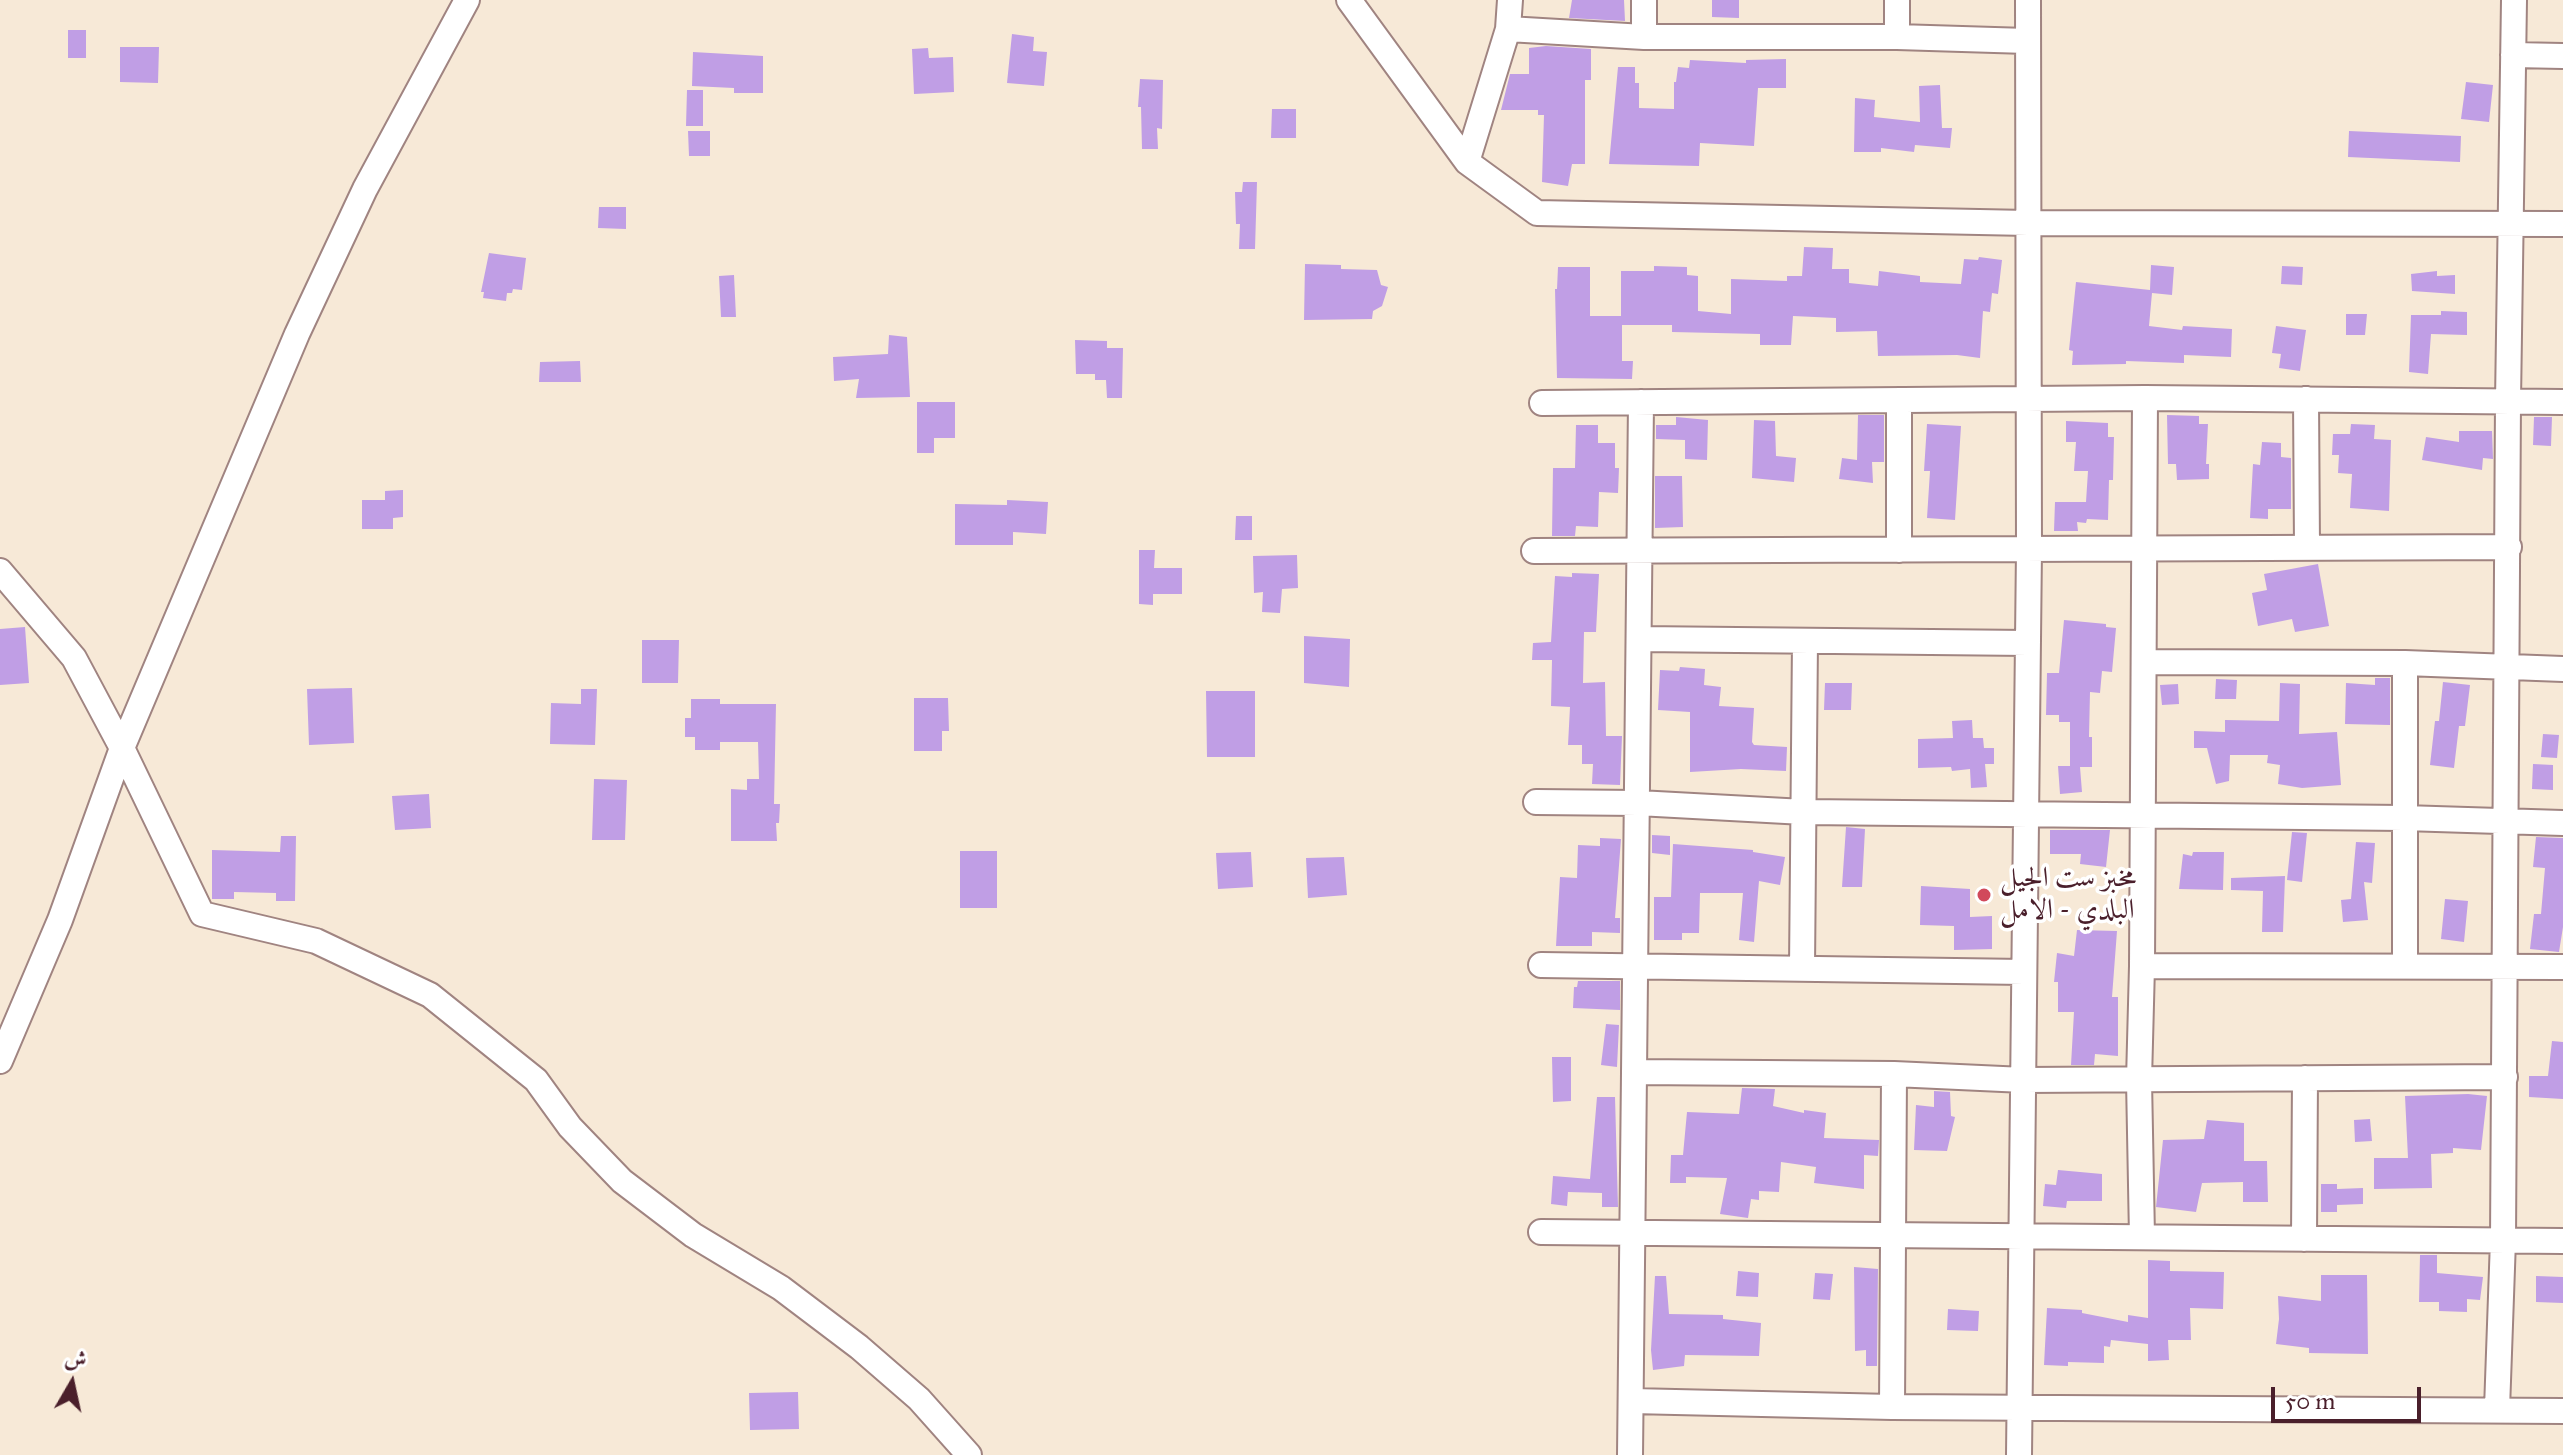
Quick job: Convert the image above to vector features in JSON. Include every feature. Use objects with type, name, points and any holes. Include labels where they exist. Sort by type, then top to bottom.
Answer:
[{"type":"street","points":[[0,1061],[60,920],[122,748],[297,334],[365,189],[467,0]]},
{"type":"street","points":[[1349,0],[1467,162],[1537,213],[2028,223],[2563,224]]},
{"type":"street","points":[[1467,162],[1508,29],[1510,0]]},
{"type":"street","points":[[1644,0],[1644,37]]},
{"type":"street","points":[[1897,0],[1897,37]]},
{"type":"street","points":[[2019,1455],[2030,399],[2028,0]]},
{"type":"street","points":[[2497,1409],[2505,1077],[2508,401],[2514,0]]},
{"type":"street","points":[[1508,29],[1644,37],[1897,37],[2027,41]]},
{"type":"street","points":[[2513,55],[2563,56]]},
{"type":"street","points":[[2142,1237],[2139,1080],[2145,398]]},
{"type":"street","points":[[1542,403],[2145,398],[2563,402]]},
{"type":"street","points":[[2306,399],[2307,547]]},
{"type":"street","points":[[1899,400],[1899,550]]},
{"type":"street","points":[[1630,1455],[1641,402]]},
{"type":"street","points":[[1534,551],[2509,547]]},
{"type":"street","points":[[0,571],[74,658],[122,748],[202,914],[316,941],[430,995],[536,1080],[570,1127],[622,1181],[693,1235],[781,1288],[859,1347],[919,1399],[969,1455]]},
{"type":"street","points":[[1640,639],[2028,643]]},
{"type":"street","points":[[1802,968],[1805,641]]},
{"type":"street","points":[[2144,662],[2405,663],[2563,669]]},
{"type":"street","points":[[2405,663],[2405,966]]},
{"type":"street","points":[[1536,802],[1638,803],[1804,812],[2404,818],[2563,823]]},
{"type":"street","points":[[1541,965],[2024,972]]},
{"type":"street","points":[[2142,966],[2563,967]]},
{"type":"street","points":[[1636,1072],[1894,1074],[2024,1080],[2505,1077]]},
{"type":"street","points":[[1892,1407],[1894,1074]]},
{"type":"street","points":[[2304,1239],[2305,1078]]},
{"type":"street","points":[[1541,1232],[2563,1241]]},
{"type":"street","points":[[1632,1401],[1892,1407],[2563,1411]]},
{"type":"building","points":[[1572,0],[1624,0],[1625,21],[1569,18]]},
{"type":"building","points":[[1712,0],[1739,0],[1739,18],[1712,17]]},
{"type":"building","points":[[68,30],[86,30],[86,58],[68,58]]},
{"type":"building","points":[[1012,34],[1034,37],[1033,51],[1047,52],[1044,86],[1007,83]]},
{"type":"building","points":[[120,47],[159,47],[158,83],[120,82]]},
{"type":"building","points":[[928,48],[929,58],[953,57],[954,92],[914,94],[912,49]]},
{"type":"building","points":[[1529,48],[1591,49],[1591,80],[1585,80],[1585,164],[1572,164],[1568,186],[1542,182],[1544,115],[1538,115],[1538,110],[1501,110],[1510,74],[1529,74]]},
{"type":"building","points":[[693,52],[763,56],[763,93],[734,93],[734,88],[692,86]]},
{"type":"building","points":[[1786,59],[1786,88],[1758,88],[1754,146],[1700,143],[1699,166],[1609,164],[1618,67],[1635,67],[1635,83],[1639,83],[1639,108],[1674,109],[1674,82],[1678,67],[1689,68],[1690,60],[1746,63],[1746,60]]},
{"type":"building","points":[[1140,79],[1163,80],[1162,129],[1157,128],[1158,149],[1142,149],[1141,107],[1138,107]]},
{"type":"building","points":[[2466,82],[2493,85],[2489,122],[2461,119]]},
{"type":"building","points":[[1940,85],[1942,128],[1952,128],[1950,148],[1915,145],[1914,152],[1881,148],[1881,152],[1854,152],[1855,98],[1875,100],[1874,117],[1920,122],[1919,86]]},
{"type":"building","points":[[687,90],[703,90],[703,126],[686,126]]},
{"type":"building","points":[[1272,109],[1296,109],[1296,138],[1271,138]]},
{"type":"building","points":[[688,131],[710,131],[710,156],[689,156]]},
{"type":"building","points":[[2349,131],[2461,136],[2460,162],[2348,157]]},
{"type":"building","points":[[1243,182],[1257,182],[1255,249],[1239,249],[1240,224],[1236,224],[1235,192],[1242,192]]},
{"type":"building","points":[[599,207],[626,207],[626,229],[598,228]]},
{"type":"building","points":[[1804,247],[1833,248],[1832,269],[1849,269],[1849,283],[1878,286],[1879,271],[1920,276],[1920,282],[1961,284],[1964,259],[2002,260],[1998,294],[1992,293],[1990,312],[1983,311],[1980,358],[1957,355],[1878,356],[1877,331],[1836,332],[1836,318],[1793,316],[1791,345],[1760,345],[1760,334],[1672,332],[1672,325],[1622,325],[1622,361],[1633,361],[1632,379],[1557,378],[1555,289],[1558,267],[1590,267],[1590,316],[1621,316],[1621,271],[1654,271],[1654,266],[1687,267],[1687,275],[1698,276],[1698,311],[1731,314],[1731,279],[1787,281],[1787,276],[1802,276]]},
{"type":"building","points":[[489,253],[526,258],[522,290],[513,289],[512,293],[507,293],[506,301],[483,298],[484,292],[481,292]]},
{"type":"building","points":[[1305,264],[1377,270],[1381,285],[1388,287],[1382,306],[1373,311],[1372,319],[1304,320]]},
{"type":"building","points":[[2151,265],[2174,267],[2172,295],[2152,293],[2149,326],[2182,330],[2183,326],[2232,329],[2231,357],[2184,355],[2184,363],[2126,361],[2126,364],[2072,365],[2073,351],[2069,350],[2076,282],[2150,290]]},
{"type":"building","points":[[2282,266],[2303,267],[2302,285],[2281,284]]},
{"type":"building","points":[[2437,271],[2437,276],[2455,275],[2455,294],[2412,291],[2411,274]]},
{"type":"building","points":[[734,275],[736,317],[721,317],[719,276]]},
{"type":"building","points":[[2441,311],[2467,312],[2467,335],[2431,334],[2428,374],[2409,372],[2411,315],[2441,315]]},
{"type":"building","points":[[2346,314],[2367,314],[2365,335],[2346,335]]},
{"type":"building","points":[[2276,326],[2306,330],[2300,371],[2279,368],[2281,354],[2272,353]]},
{"type":"building","points":[[889,335],[907,337],[910,397],[856,398],[859,379],[834,381],[833,357],[888,354]]},
{"type":"building","points":[[1075,340],[1107,341],[1107,348],[1123,348],[1122,398],[1107,398],[1106,380],[1095,380],[1095,374],[1076,374]]},
{"type":"building","points":[[580,361],[581,382],[539,382],[540,362]]},
{"type":"building","points":[[917,402],[955,402],[955,438],[934,438],[934,453],[917,453]]},
{"type":"building","points":[[1858,415],[1884,415],[1884,462],[1872,462],[1873,483],[1839,479],[1842,458],[1857,460]]},
{"type":"building","points":[[2167,415],[2199,416],[2199,424],[2208,424],[2206,464],[2209,464],[2209,479],[2177,480],[2176,464],[2168,464]]},
{"type":"building","points":[[1676,417],[1708,420],[1707,460],[1685,459],[1685,440],[1656,439],[1656,425],[1676,425]]},
{"type":"building","points":[[2534,417],[2552,417],[2551,446],[2533,445]]},
{"type":"building","points":[[1754,420],[1775,421],[1776,456],[1796,458],[1794,482],[1752,478]]},
{"type":"building","points":[[2066,421],[2108,423],[2108,437],[2114,437],[2113,480],[2109,480],[2108,520],[2087,519],[2086,523],[2077,522],[2078,531],[2054,531],[2055,502],[2086,502],[2088,471],[2074,471],[2076,442],[2066,442]]},
{"type":"building","points":[[1927,424],[1961,426],[1955,520],[1927,518],[1930,471],[1924,471]]},
{"type":"building","points":[[2351,424],[2375,425],[2374,439],[2391,440],[2389,511],[2350,508],[2352,474],[2338,473],[2339,455],[2332,455],[2333,434],[2350,434]]},
{"type":"building","points":[[1576,425],[1598,425],[1598,443],[1615,443],[1615,468],[1619,468],[1618,493],[1599,492],[1598,527],[1576,526],[1575,536],[1552,536],[1553,468],[1575,468]]},
{"type":"building","points":[[2459,431],[2492,431],[2493,459],[2483,458],[2482,470],[2422,460],[2426,437],[2459,442]]},
{"type":"building","points":[[2262,442],[2281,443],[2281,457],[2291,458],[2291,509],[2268,509],[2268,519],[2250,518],[2253,464],[2260,465]]},
{"type":"building","points":[[1655,476],[1682,476],[1683,527],[1655,528]]},
{"type":"building","points":[[403,490],[403,517],[393,518],[393,529],[362,529],[362,500],[385,500],[385,491]]},
{"type":"building","points":[[1007,500],[1048,502],[1046,534],[1013,532],[1013,545],[955,545],[955,504],[1007,505]]},
{"type":"building","points":[[1236,516],[1252,516],[1252,540],[1235,540]]},
{"type":"building","points":[[1139,550],[1155,550],[1154,568],[1182,568],[1182,594],[1153,594],[1153,605],[1139,604]]},
{"type":"building","points":[[1297,555],[1298,588],[1282,589],[1280,613],[1262,612],[1263,592],[1254,593],[1253,556]]},
{"type":"building","points":[[2318,564],[2329,626],[2295,632],[2292,619],[2258,626],[2252,593],[2267,590],[2264,574]]},
{"type":"building","points":[[1572,573],[1599,574],[1596,632],[1584,632],[1583,683],[1605,682],[1606,736],[1622,736],[1620,785],[1592,784],[1593,764],[1582,764],[1582,745],[1568,745],[1570,707],[1551,706],[1552,660],[1532,660],[1533,643],[1551,642],[1555,576],[1572,577]]},
{"type":"building","points":[[2064,620],[2106,624],[2106,627],[2116,628],[2112,672],[2102,671],[2100,693],[2090,692],[2092,767],[2080,767],[2082,792],[2060,794],[2058,766],[2070,766],[2070,722],[2059,722],[2059,715],[2046,715],[2047,673],[2059,673]]},
{"type":"building","points":[[25,627],[29,683],[0,685],[0,629]]},
{"type":"building","points":[[1304,636],[1350,639],[1349,687],[1304,683]]},
{"type":"building","points":[[642,640],[679,640],[678,683],[642,683]]},
{"type":"building","points":[[1680,667],[1705,669],[1704,685],[1721,687],[1719,706],[1754,708],[1752,742],[1754,745],[1787,747],[1786,771],[1741,769],[1690,772],[1690,712],[1658,710],[1660,670],[1679,671]]},
{"type":"building","points":[[2375,678],[2390,678],[2390,725],[2345,724],[2346,683],[2375,685]]},
{"type":"building","points":[[2216,679],[2237,680],[2236,699],[2215,699]]},
{"type":"building","points":[[2443,682],[2470,685],[2465,726],[2459,726],[2454,768],[2430,765]]},
{"type":"building","points":[[1825,683],[1852,683],[1851,710],[1824,710]]},
{"type":"building","points":[[2280,683],[2300,684],[2299,734],[2337,732],[2341,785],[2302,788],[2278,784],[2280,765],[2267,763],[2268,755],[2230,755],[2229,781],[2216,784],[2207,748],[2194,748],[2194,731],[2225,732],[2225,720],[2279,721]]},
{"type":"building","points":[[2178,684],[2179,704],[2162,705],[2160,685]]},
{"type":"building","points":[[352,688],[354,743],[309,745],[307,689]]},
{"type":"building","points":[[581,689],[597,689],[595,745],[550,744],[551,703],[581,704]]},
{"type":"building","points":[[1206,691],[1255,691],[1255,757],[1207,757]]},
{"type":"building","points":[[914,698],[948,698],[949,731],[942,731],[942,751],[914,751]]},
{"type":"building","points":[[691,699],[720,699],[720,704],[776,704],[774,804],[780,804],[779,823],[776,823],[777,841],[731,841],[731,789],[747,790],[747,779],[759,779],[758,742],[720,742],[720,750],[695,750],[695,737],[685,737],[685,718],[691,718]]},
{"type":"building","points":[[1972,720],[1973,738],[1983,738],[1984,748],[1994,748],[1994,764],[1985,764],[1987,787],[1971,788],[1970,769],[1918,768],[1918,739],[1953,738],[1952,721]]},
{"type":"building","points":[[2543,734],[2559,735],[2557,758],[2541,757]]},
{"type":"building","points":[[2533,764],[2553,765],[2553,790],[2532,789]]},
{"type":"building","points":[[594,779],[627,780],[625,840],[592,840]]},
{"type":"building","points":[[429,794],[431,828],[395,830],[392,796]]},
{"type":"building","points":[[1846,827],[1865,829],[1862,887],[1842,887]]},
{"type":"building","points":[[2050,830],[2110,830],[2106,867],[2080,864],[2081,854],[2050,854]]},
{"type":"building","points":[[2292,832],[2307,833],[2302,882],[2287,880]]},
{"type":"building","points":[[1652,835],[1670,836],[1670,855],[1652,853]]},
{"type":"building","points":[[281,836],[296,836],[295,901],[276,901],[276,893],[234,892],[234,899],[212,899],[212,850],[280,852]]},
{"type":"building","points":[[2536,837],[2563,838],[2563,927],[2559,952],[2530,949],[2534,914],[2541,914],[2545,868],[2533,867]]},
{"type":"building","points":[[1600,838],[1621,839],[1615,918],[1620,918],[1620,933],[1592,932],[1592,946],[1556,946],[1560,877],[1577,878],[1578,845],[1600,846]]},
{"type":"building","points":[[2356,842],[2375,843],[2372,883],[2364,882],[2368,920],[2343,922],[2341,900],[2351,899]]},
{"type":"building","points":[[1673,844],[1753,850],[1785,857],[1780,885],[1759,881],[1754,942],[1739,940],[1743,893],[1700,893],[1699,933],[1682,933],[1682,940],[1654,940],[1654,897],[1671,897]]},
{"type":"building","points":[[960,851],[997,851],[997,908],[960,908]]},
{"type":"building","points":[[1251,852],[1253,887],[1218,889],[1216,853]]},
{"type":"building","points":[[2193,852],[2224,852],[2223,890],[2179,889],[2183,854],[2192,856]]},
{"type":"building","points":[[1344,857],[1347,895],[1308,898],[1306,858]]},
{"type":"building","points":[[2285,876],[2283,932],[2262,932],[2263,891],[2231,890],[2231,878]]},
{"type":"building","points":[[1921,886],[1970,889],[1970,917],[1992,916],[1992,949],[1954,950],[1954,926],[1920,925]]},
{"type":"building","points":[[2445,899],[2468,901],[2464,942],[2441,939]]},
{"type":"building","points":[[2077,930],[2117,931],[2112,997],[2118,997],[2118,1056],[2095,1054],[2094,1065],[2071,1065],[2074,1012],[2058,1012],[2058,982],[2054,982],[2057,953],[2074,956]]},
{"type":"building","points":[[1578,981],[1620,981],[1620,1010],[1573,1008],[1574,987],[1577,987]]},
{"type":"building","points":[[1606,1024],[1619,1025],[1617,1067],[1601,1065]]},
{"type":"building","points":[[2552,1041],[2563,1042],[2563,1099],[2529,1097],[2529,1076],[2548,1076]]},
{"type":"building","points":[[1552,1057],[1571,1057],[1571,1101],[1553,1102]]},
{"type":"building","points":[[1742,1088],[1775,1089],[1773,1106],[1804,1113],[1804,1110],[1826,1113],[1824,1138],[1879,1140],[1878,1156],[1864,1155],[1864,1189],[1814,1183],[1816,1167],[1781,1162],[1779,1192],[1759,1191],[1759,1200],[1751,1199],[1748,1218],[1720,1214],[1727,1178],[1686,1177],[1686,1183],[1670,1183],[1671,1155],[1683,1155],[1687,1112],[1739,1114]]},
{"type":"building","points":[[1934,1091],[1950,1092],[1951,1116],[1955,1117],[1947,1151],[1914,1150],[1916,1105],[1934,1107]]},
{"type":"building","points":[[2405,1096],[2487,1096],[2481,1150],[2453,1148],[2453,1153],[2431,1154],[2432,1188],[2374,1189],[2374,1158],[2408,1158]]},
{"type":"building","points":[[1597,1097],[1615,1097],[1618,1207],[1602,1207],[1602,1193],[1568,1192],[1567,1206],[1551,1204],[1553,1176],[1590,1179]]},
{"type":"building","points":[[2370,1119],[2372,1141],[2355,1142],[2354,1120]]},
{"type":"building","points":[[2207,1120],[2244,1123],[2244,1161],[2267,1161],[2268,1202],[2243,1202],[2243,1182],[2202,1183],[2196,1212],[2156,1207],[2163,1140],[2204,1139]]},
{"type":"building","points":[[2058,1170],[2102,1174],[2102,1201],[2067,1201],[2066,1208],[2043,1206],[2045,1184],[2056,1185]]},
{"type":"building","points":[[2321,1184],[2337,1184],[2337,1189],[2363,1188],[2363,1204],[2337,1205],[2337,1212],[2321,1212]]},
{"type":"building","points":[[2420,1255],[2437,1255],[2437,1273],[2483,1277],[2480,1300],[2467,1299],[2467,1312],[2439,1311],[2439,1302],[2419,1302]]},
{"type":"building","points":[[2148,1260],[2170,1261],[2170,1271],[2224,1272],[2223,1309],[2190,1308],[2191,1340],[2168,1340],[2169,1360],[2148,1361],[2148,1344],[2111,1340],[2110,1347],[2104,1346],[2104,1363],[2044,1365],[2047,1308],[2082,1310],[2082,1313],[2128,1322],[2128,1315],[2148,1318]]},
{"type":"building","points":[[1854,1267],[1878,1269],[1877,1366],[1866,1366],[1866,1350],[1855,1351]]},
{"type":"building","points":[[1738,1271],[1759,1273],[1758,1297],[1736,1296]]},
{"type":"building","points":[[1815,1273],[1833,1274],[1830,1300],[1813,1299]]},
{"type":"building","points":[[2321,1275],[2367,1275],[2368,1354],[2309,1353],[2309,1348],[2276,1344],[2278,1296],[2321,1301]]},
{"type":"building","points":[[1655,1276],[1666,1276],[1669,1314],[1723,1315],[1723,1319],[1761,1323],[1759,1356],[1685,1355],[1684,1366],[1653,1370],[1651,1350]]},
{"type":"building","points":[[2536,1276],[2563,1277],[2563,1303],[2536,1302]]},
{"type":"building","points":[[1948,1309],[1979,1311],[1978,1331],[1947,1330]]},
{"type":"building","points":[[798,1392],[799,1429],[750,1430],[749,1393]]},
{"type":"place","name":"مخبز ست الجيل البلدي - الامل","points":[[1984,895]]}]
